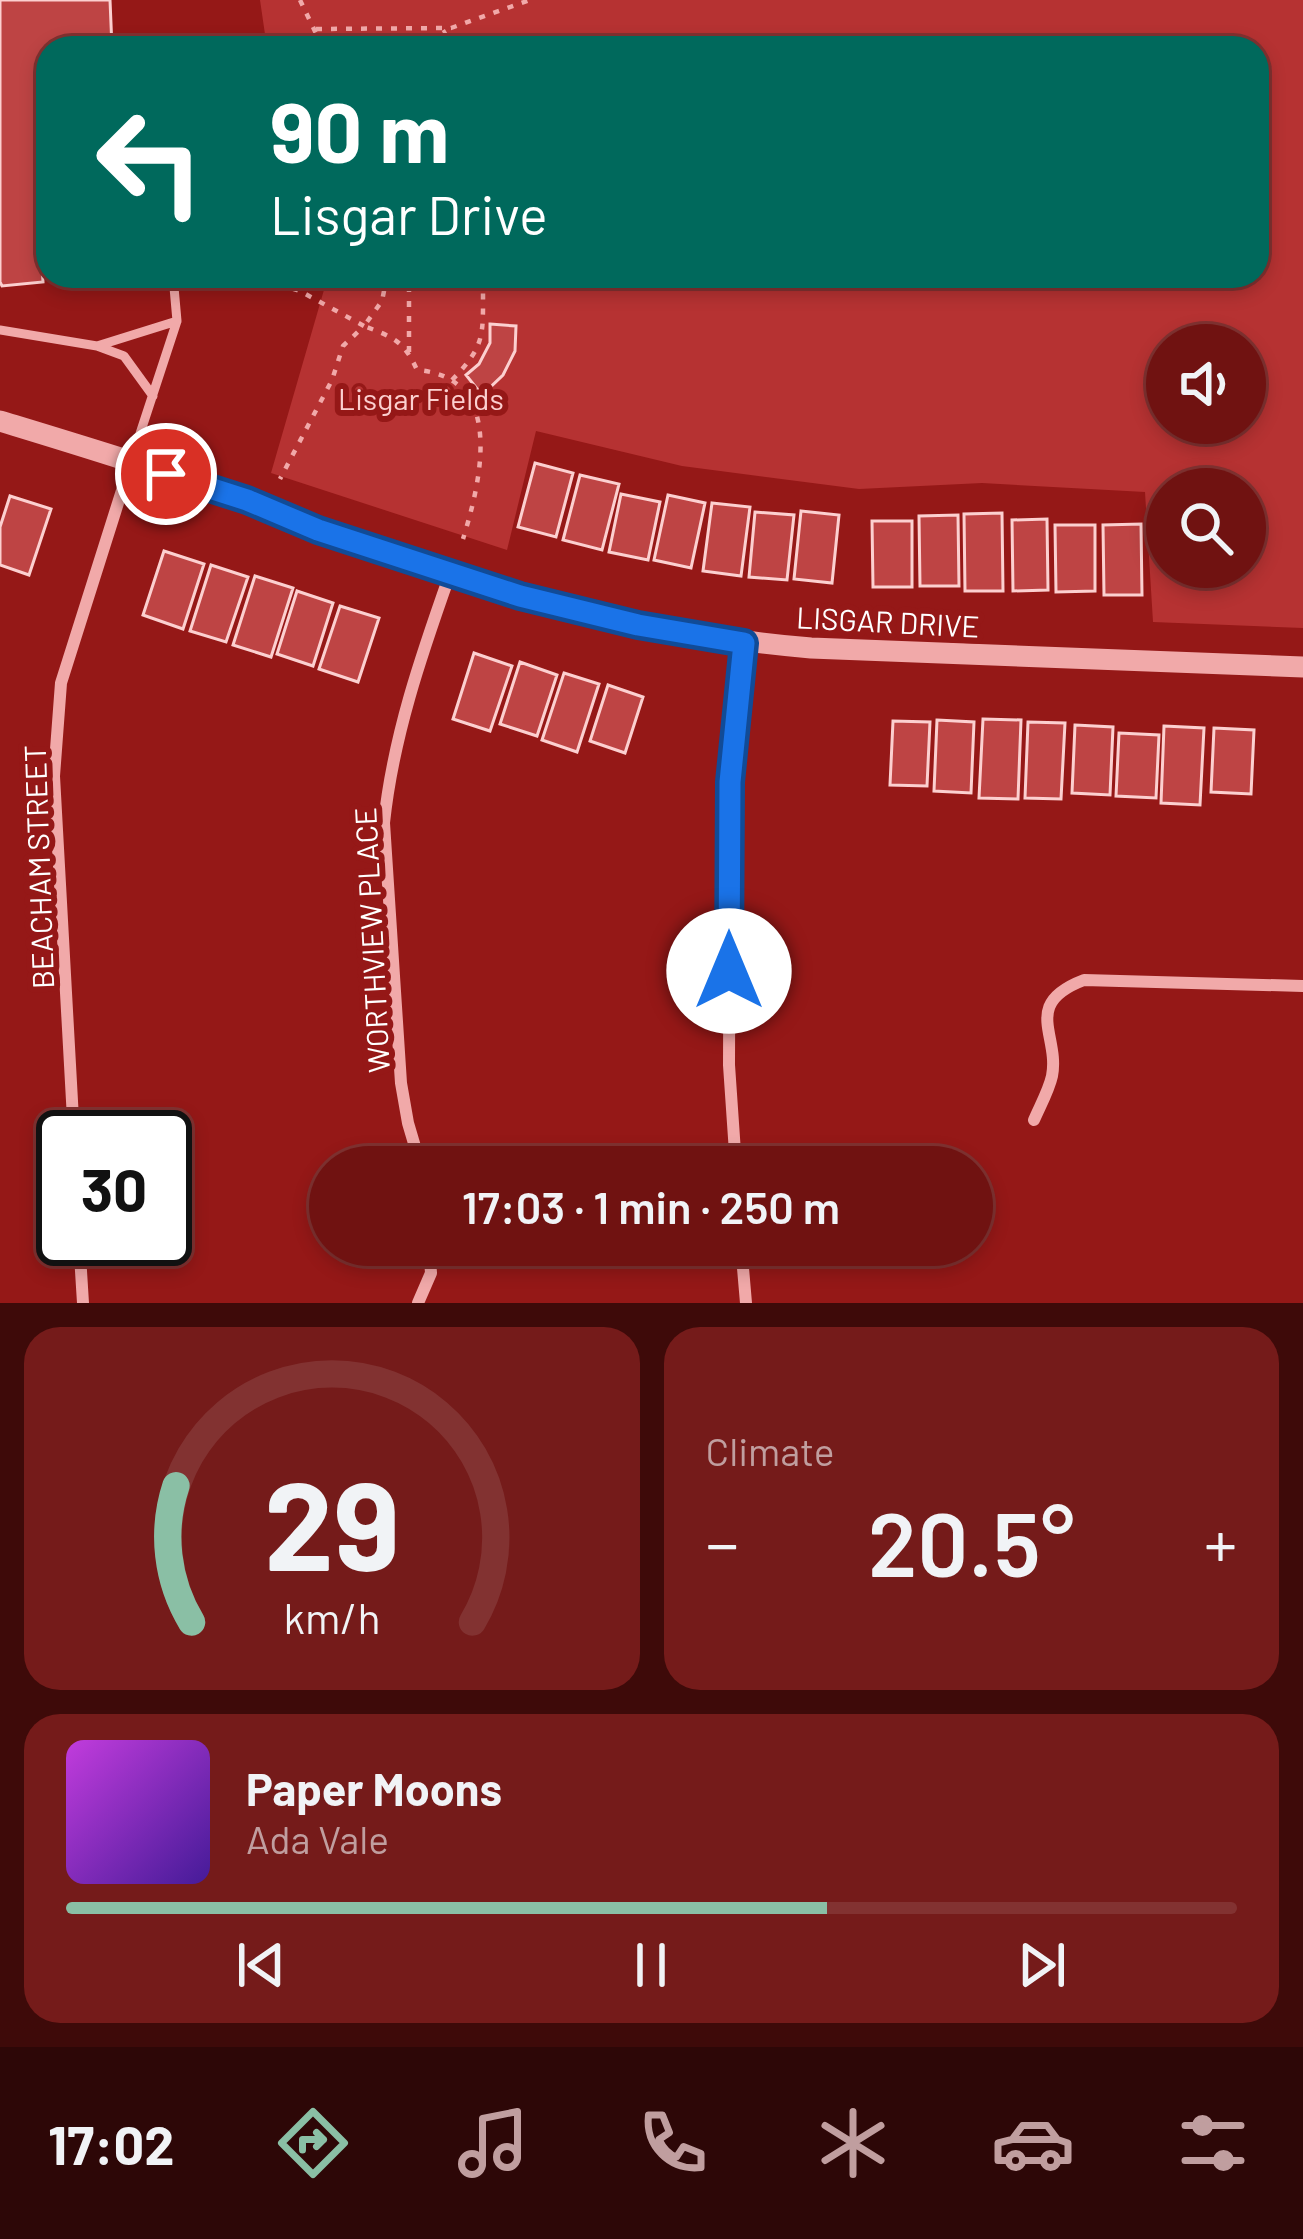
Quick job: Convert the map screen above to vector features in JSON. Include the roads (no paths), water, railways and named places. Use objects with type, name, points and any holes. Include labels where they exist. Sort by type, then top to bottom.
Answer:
[{"type":"street","name":"LISGAR DRIVE","points":[[0,421],[247,500],[318,530],[450,574],[601,617],[744,643],[1303,669]]},
{"type":"street","name":"BEACHAM STREET","points":[[73,1110],[54,776],[61,683],[130,462]]},
{"type":"street","name":"WORTHVIEW PLACE","points":[[415,1146],[401,1083],[384,824],[400,728],[450,574]]},
{"type":"street","points":[[735,1146],[729,1065],[730,782],[744,643]]},
{"type":"street","points":[[1034,1120],[1053,1074],[1046,1021],[1064,988],[1084,980],[1303,986]]},
{"type":"street","points":[[81,1266],[83,1303]]},
{"type":"street","points":[[418,1303],[430,1266]]},
{"type":"street","points":[[743,1266],[746,1303]]},
{"type":"lane","points":[[130,462],[177,321],[174,288]]},
{"type":"lane","points":[[97,346],[177,321]]},
{"type":"lane","points":[[0,330],[97,346],[124,356],[153,396]]},
{"type":"park label","name":"Lisgar Fields","points":[[421,398]]}]
